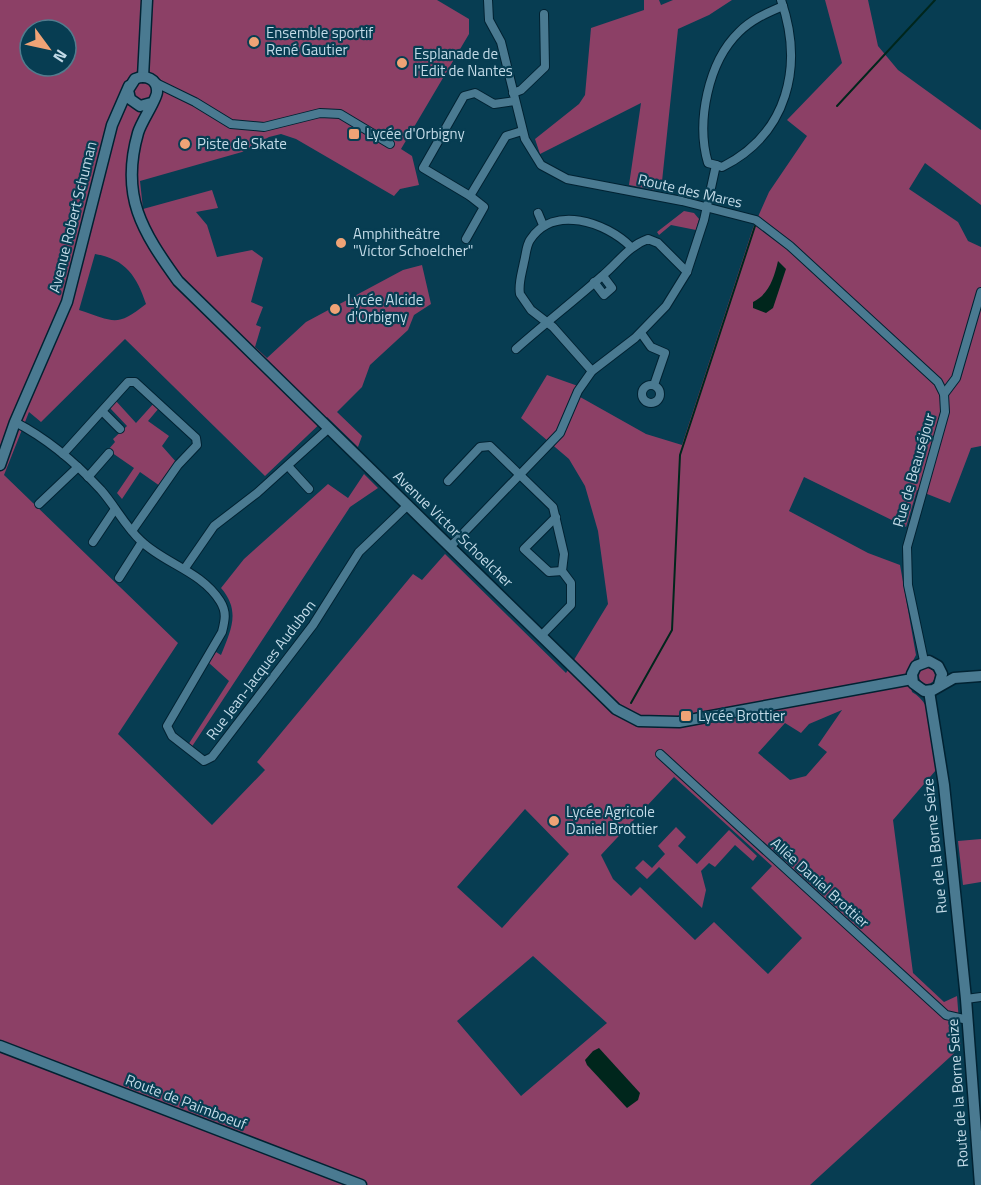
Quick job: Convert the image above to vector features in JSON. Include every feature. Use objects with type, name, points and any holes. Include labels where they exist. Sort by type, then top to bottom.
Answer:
[{"type":"street","points":[[147,0],[148,79],[157,89],[154,100]]},
{"type":"street","name":"Route des Mares","points":[[488,0],[489,20],[501,42],[522,131],[534,156],[554,174],[756,220],[773,231],[927,371],[944,394]]},
{"type":"street","points":[[782,3],[791,32],[793,55],[786,97],[776,117],[750,148],[722,167],[716,165],[708,163],[703,134],[706,105],[716,70],[724,51],[738,32],[782,3]]},
{"type":"street","points":[[466,239],[484,211],[484,207],[423,168],[464,96],[475,93],[499,105],[514,97],[545,67],[544,15]]},
{"type":"street","points":[[142,119],[128,94],[129,86],[135,79],[148,79],[195,102],[222,120],[244,127],[276,125],[320,113],[340,114],[390,144]]},
{"type":"street","name":"Avenue Robert Schuman","points":[[0,465],[15,422],[67,302],[104,152],[129,86]]},
{"type":"street","points":[[118,110],[135,103],[154,100],[172,92]]},
{"type":"street","name":"Avenue Victor Schoelcher","points":[[154,100],[142,119],[134,151],[131,193],[142,227],[154,246],[192,296],[616,709],[633,719],[649,723],[679,722],[912,679]]},
{"type":"street","points":[[470,196],[506,136],[522,131]]},
{"type":"street","points":[[450,547],[560,433],[578,391],[592,371],[641,333],[666,306],[687,272],[716,165]]},
{"type":"street","points":[[538,213],[543,225]]},
{"type":"street","points":[[592,371],[547,322],[531,310],[520,294],[519,287],[528,241],[543,225],[565,219],[617,232],[631,246]]},
{"type":"street","points":[[516,349],[603,276],[631,246],[648,239],[658,243],[687,272]]},
{"type":"street","points":[[594,282],[604,295],[612,288],[603,276]]},
{"type":"street","name":"Rue de Beauséjour","points":[[924,661],[908,585],[907,547],[942,424],[944,394],[956,378],[981,292]]},
{"type":"street","points":[[641,333],[651,347],[665,353],[654,385]]},
{"type":"street","points":[[63,454],[128,382],[135,382],[196,438],[197,445],[178,465],[132,531]]},
{"type":"street","points":[[103,412],[120,429]]},
{"type":"street","name":"Rue Jean-Jacques Audubon","points":[[15,422],[63,454],[78,467],[142,542],[185,568],[209,588],[225,611],[222,632],[167,726],[172,736],[204,761],[212,757],[313,625],[359,552],[408,505]]},
{"type":"street","points":[[185,568],[214,526],[288,466],[329,428]]},
{"type":"street","points":[[448,481],[480,447],[490,446],[550,503],[556,518],[564,554],[562,571],[571,583],[571,605],[541,636]]},
{"type":"street","points":[[88,477],[109,453]]},
{"type":"street","points":[[288,466],[309,489]]},
{"type":"street","points":[[39,504],[78,467]]},
{"type":"street","points":[[93,542],[115,509]]},
{"type":"street","points":[[556,518],[524,549],[549,572],[562,571]]},
{"type":"street","points":[[119,578],[142,542]]},
{"type":"street","points":[[981,669],[941,670],[934,663],[924,661],[916,666],[912,679],[916,687],[929,692],[954,678],[981,676]]},
{"type":"street","points":[[939,685],[941,670]]},
{"type":"street","name":"Rue de la Borne Seize","points":[[929,692],[940,751],[966,999]]},
{"type":"street","name":"Allée Daniel Brottier","points":[[660,754],[946,1015],[968,1020]]},
{"type":"street","points":[[966,999],[981,997]]},
{"type":"street","name":"Route de la Borne Seize","points":[[966,999],[972,1111],[980,1185]]},
{"type":"street","name":"Route de Paimboeuf","points":[[0,1047],[361,1185]]},
{"type":"shaded area","points":[[0,0],[437,0],[469,19],[469,34],[401,149],[412,156],[419,185],[400,189],[394,196],[296,139],[281,134],[269,137],[242,152],[140,181],[143,209],[212,190],[218,208],[196,212],[207,225],[217,257],[252,250],[263,258],[251,302],[263,307],[256,325],[261,327],[255,347],[267,358],[306,322],[403,270],[422,265],[431,304],[414,315],[408,330],[370,365],[362,387],[337,412],[362,436],[358,447],[327,417],[265,476],[125,339],[41,422],[29,412],[4,475],[178,643],[118,734],[212,825],[265,770],[257,762],[413,574],[422,580],[445,554],[566,673],[608,604],[598,531],[585,486],[569,459],[521,418],[547,375],[578,386],[573,393],[646,434],[682,445],[753,228],[769,192],[807,136],[787,120],[842,63],[825,0],[868,0],[878,46],[898,70],[981,130],[981,205],[925,163],[909,189],[958,222],[968,241],[981,247],[981,446],[971,448],[950,503],[917,490],[906,527],[804,477],[789,511],[868,553],[900,565],[916,655],[907,672],[912,692],[926,707],[930,716],[936,770],[893,820],[913,973],[944,1002],[957,996],[961,1047],[810,1185],[0,1185]],"holes":[[[95,254],[115,260],[129,271],[139,286],[146,304],[128,317],[114,320],[79,310]],[[842,710],[818,745],[827,752],[806,776],[790,780],[758,753],[785,723],[801,733],[809,724]],[[674,777],[772,866],[751,888],[802,938],[768,974],[714,922],[695,940],[640,887],[631,896],[613,879],[601,855]],[[525,809],[569,854],[502,928],[457,887]],[[533,956],[607,1023],[521,1096],[457,1021]]]},
{"type":"shaded area","points":[[644,0],[659,0],[661,5],[673,0],[732,0],[709,15],[678,29],[661,191],[629,185],[641,103],[540,154],[535,139],[579,104],[585,95],[591,28],[644,10]]},
{"type":"shaded area","points":[[684,211],[694,213],[699,219],[696,230],[671,225],[659,235],[657,232]]},
{"type":"shaded area","points":[[778,261],[786,269],[773,308],[766,313],[753,308],[753,302],[767,290]]},
{"type":"shaded area","points":[[116,401],[136,423],[154,403],[159,408],[148,421],[169,436],[162,446],[177,463],[160,486],[140,472],[122,499],[117,493],[134,468],[108,450],[115,442],[113,439],[127,426],[110,408]]},
{"type":"shaded area","points":[[364,474],[378,488],[350,507],[191,748],[188,745],[229,681],[209,663],[216,652],[221,655],[231,629],[231,605],[221,588],[244,559],[328,484],[348,498]]},
{"type":"shaded area","points":[[924,668],[930,668],[935,676],[933,682],[924,684],[919,679],[919,673]]},
{"type":"shaded area","points":[[676,827],[686,837],[678,846],[697,864],[729,830],[757,856],[753,861],[735,845],[715,867],[709,863],[701,871],[706,890],[702,908],[659,867],[647,879],[635,868],[643,860],[652,868],[665,854],[658,846]]},
{"type":"shaded area","points":[[981,839],[981,882],[963,885],[958,841]]},
{"type":"shaded area","points":[[599,1048],[640,1093],[638,1100],[627,1108],[587,1065],[585,1060]]},
{"type":"waterway","points":[[837,106],[935,0]]},
{"type":"waterway","points":[[631,703],[672,630],[680,455],[755,226]]},
{"type":"place","name":"Ensemble sportif René Gautier","points":[[254,42]]},
{"type":"place","name":"Esplanade de l'Edit de Nantes","points":[[402,63]]},
{"type":"place","name":"Lycée d'Orbigny","points":[[354,134]]},
{"type":"place","name":"Piste de Skate","points":[[185,144]]},
{"type":"place","name":"Amphitheâtre \"Victor Schoelcher\"","points":[[341,243]]},
{"type":"place","name":"Lycée Alcide d'Orbigny","points":[[335,309]]},
{"type":"place","name":"Lycée Brottier","points":[[686,716]]},
{"type":"place","name":"Lycée Agricole Daniel Brottier","points":[[554,821]]}]
